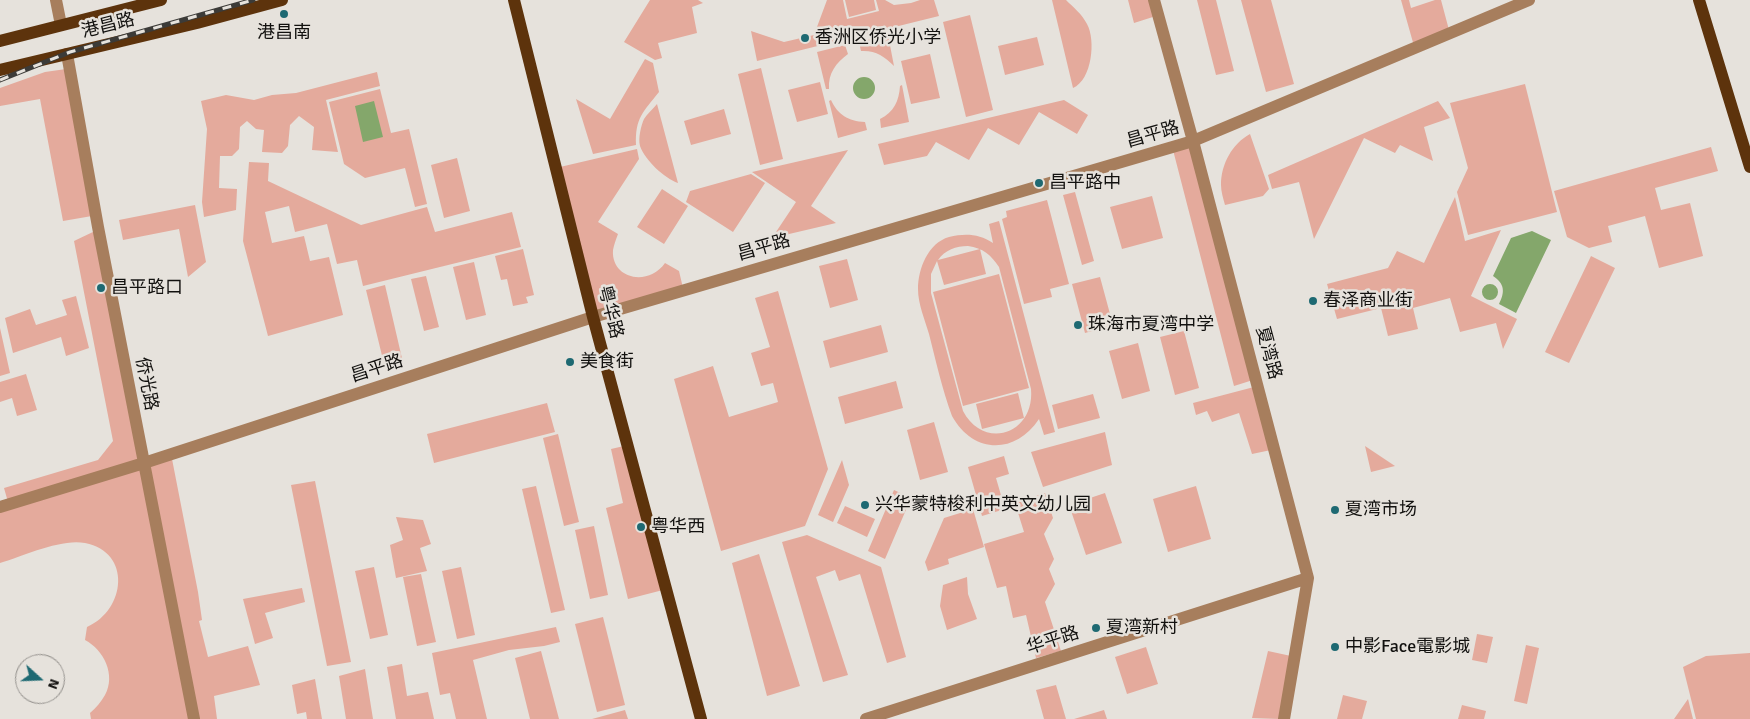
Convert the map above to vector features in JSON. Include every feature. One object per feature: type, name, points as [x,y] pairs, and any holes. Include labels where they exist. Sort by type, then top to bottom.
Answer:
[{"type":"main road","name":"港昌路","points":[[0,40],[161,0]]},
{"type":"main road","name":"港昌路","points":[[0,70],[197,23],[282,0]]},
{"type":"main road","name":"粤华路","points":[[516,0],[518,15],[593,317],[701,719]]},
{"type":"main road","points":[[1699,0],[1750,167]]},
{"type":"street","points":[[56,0],[61,25]]},
{"type":"street","name":"夏湾路","points":[[1154,0],[1194,141],[1308,578],[1284,719]]},
{"type":"street","name":"昌平路","points":[[0,507],[144,463],[593,317],[1194,141],[1530,0]]},
{"type":"street","name":"侨光路","points":[[67,54],[194,719]]},
{"type":"street","name":"华平路","points":[[866,719],[1308,578]]},
{"type":"shaded area","points":[[650,0],[698,0],[703,3],[692,7],[697,33],[658,43],[662,58],[655,60],[624,42]]},
{"type":"shaded area","points":[[827,0],[843,0],[847,19],[879,11],[876,0],[885,0],[894,5],[920,0],[934,0],[939,16],[757,61],[751,31],[784,42],[814,35]]},
{"type":"shaded area","points":[[845,0],[874,0],[876,10],[849,17]]},
{"type":"shaded area","points":[[1052,0],[1066,0],[1083,17],[1090,31],[1092,49],[1088,68],[1079,84],[1073,88]]},
{"type":"shaded area","points":[[1128,0],[1151,0],[1156,16],[1134,23]]},
{"type":"shaded area","points":[[1197,0],[1216,0],[1234,71],[1216,75]]},
{"type":"shaded area","points":[[1241,0],[1271,0],[1294,84],[1266,92]]},
{"type":"shaded area","points":[[1401,0],[1409,0],[1411,8],[1435,0],[1441,0],[1449,30],[1414,46]]},
{"type":"shaded area","points":[[970,15],[993,110],[966,117],[943,22]]},
{"type":"shaded area","points":[[888,35],[894,66],[879,54],[861,51],[859,42]]},
{"type":"shaded area","points":[[1037,37],[1044,65],[1005,75],[998,46]]},
{"type":"shaded area","points":[[845,45],[848,54],[831,73],[829,89],[826,89],[817,52]]},
{"type":"shaded area","points":[[930,54],[940,98],[911,104],[901,61]]},
{"type":"shaded area","points":[[645,59],[653,63],[659,92],[641,116],[637,128],[636,145],[593,154],[576,99],[610,119]]},
{"type":"shaded area","points":[[761,68],[783,159],[760,165],[738,74]]},
{"type":"shaded area","points":[[66,69],[92,216],[63,221],[40,99],[0,106],[0,88],[45,72]]},
{"type":"shaded area","points":[[377,72],[380,86],[326,100],[338,152],[312,150],[314,127],[299,116],[290,125],[288,146],[282,153],[262,152],[264,130],[256,129],[247,121],[240,127],[239,149],[232,156],[220,156],[219,188],[237,189],[236,210],[204,217],[202,202],[207,129],[201,101],[226,95],[254,100],[272,95],[296,93]]},
{"type":"shaded area","points":[[860,77],[868,77],[875,84],[875,92],[868,99],[860,99],[853,92],[853,84]]},
{"type":"shaded area","points":[[820,82],[828,114],[797,122],[788,90]]},
{"type":"shaded area","points":[[1525,84],[1557,212],[1468,235],[1457,192],[1468,168],[1450,103]]},
{"type":"shaded area","points":[[902,85],[909,122],[881,128],[880,119],[889,113],[895,105],[900,86]]},
{"type":"shaded area","points":[[380,89],[391,133],[409,129],[427,204],[415,207],[405,168],[365,178],[344,164],[329,102]]},
{"type":"shaded area","points":[[831,100],[837,110],[844,116],[849,119],[865,122],[867,130],[838,138],[829,101]]},
{"type":"shaded area","points":[[1064,100],[1088,115],[1077,134],[1039,112],[1019,145],[988,128],[969,160],[936,142],[927,156],[884,165],[878,144]]},
{"type":"shaded area","points":[[374,101],[383,137],[363,142],[355,106]]},
{"type":"shaded area","points":[[1438,101],[1450,118],[1424,127],[1433,161],[1400,145],[1395,153],[1364,138],[1314,239],[1299,182],[1272,189],[1268,175]]},
{"type":"shaded area","points":[[657,104],[678,183],[656,168],[646,157],[640,146],[640,132],[644,119]]},
{"type":"shaded area","points":[[724,109],[731,134],[691,145],[684,121]]},
{"type":"shaded area","points":[[1250,134],[1269,189],[1263,196],[1225,205],[1221,185],[1225,162],[1238,143]]},
{"type":"shaded area","points":[[1192,145],[1253,380],[1234,386],[1173,150]]},
{"type":"shaded area","points":[[1711,147],[1718,171],[1655,188],[1661,210],[1690,203],[1703,256],[1659,268],[1645,216],[1608,226],[1612,242],[1589,248],[1567,237],[1554,191]]},
{"type":"shaded area","points":[[637,149],[639,159],[598,222],[618,234],[613,250],[614,260],[618,268],[624,273],[641,277],[658,271],[665,263],[679,271],[683,288],[595,313],[560,167]]},
{"type":"shaded area","points":[[848,150],[811,206],[836,223],[772,238],[796,202],[752,172]]},
{"type":"shaded area","points":[[457,158],[470,211],[444,218],[431,165]]},
{"type":"shaded area","points":[[249,162],[269,163],[268,181],[361,225],[427,207],[435,232],[512,212],[521,247],[363,286],[357,260],[337,264],[327,224],[295,232],[289,206],[265,212],[272,243],[304,236],[310,261],[329,257],[343,315],[268,336],[243,241]]},
{"type":"shaded area","points":[[751,174],[765,183],[733,232],[686,202],[690,191]]},
{"type":"shaded area","points":[[662,189],[688,206],[664,244],[637,227]]},
{"type":"shaded area","points":[[1075,192],[1094,261],[1082,265],[1063,195]]},
{"type":"shaded area","points":[[1152,196],[1163,238],[1122,249],[1110,207]]},
{"type":"shaded area","points":[[1455,197],[1465,241],[1501,230],[1471,296],[1517,319],[1503,349],[1496,323],[1460,332],[1450,298],[1413,308],[1418,329],[1388,336],[1381,308],[1337,319],[1327,284],[1388,268],[1397,251],[1424,263]]},
{"type":"shaded area","points":[[1047,200],[1069,284],[1050,289],[1052,297],[1024,304],[1002,219],[1007,217],[1006,211]]},
{"type":"shaded area","points":[[195,205],[206,262],[188,277],[179,229],[123,240],[119,220]]},
{"type":"shaded area","points":[[999,221],[1055,432],[1044,435],[1039,419],[1029,431],[1018,439],[1006,444],[994,445],[982,443],[971,438],[961,429],[952,416],[918,295],[918,281],[922,265],[935,245],[949,237],[961,235],[977,236],[993,243],[989,224]],"holes":[[[968,246],[980,249],[938,260],[947,251],[955,248]],[[980,249],[990,256],[999,267],[1031,389],[1030,405],[1025,417],[1017,426],[1006,432],[983,431],[972,423],[963,411],[931,293],[931,274],[937,261],[944,285],[986,274]]]},
{"type":"shaded area","points":[[95,231],[141,462],[8,502],[4,488],[98,460],[113,441],[74,241]]},
{"type":"shaded area","points":[[1532,231],[1551,240],[1516,313],[1499,304],[1503,288],[1500,282],[1493,276],[1511,238]]},
{"type":"shaded area","points":[[523,249],[534,295],[526,297],[528,303],[513,306],[507,279],[501,280],[495,256]]},
{"type":"shaded area","points":[[1591,256],[1615,268],[1569,363],[1545,352]]},
{"type":"shaded area","points":[[847,259],[858,300],[830,308],[819,266]]},
{"type":"shaded area","points":[[474,262],[486,315],[466,320],[453,267]]},
{"type":"shaded area","points":[[999,274],[1029,388],[963,406],[933,292]]},
{"type":"shaded area","points":[[426,276],[439,327],[424,331],[411,279]]},
{"type":"shaded area","points":[[1100,277],[1113,325],[1085,333],[1072,284]]},
{"type":"shaded area","points":[[1490,284],[1496,286],[1498,292],[1496,298],[1490,300],[1484,298],[1482,292],[1484,286]]},
{"type":"shaded area","points":[[385,285],[404,367],[386,372],[366,290]]},
{"type":"shaded area","points":[[778,291],[828,469],[805,526],[721,551],[674,379],[713,366],[729,417],[778,402],[773,383],[761,386],[751,353],[770,347],[755,298]]},
{"type":"shaded area","points":[[76,296],[89,348],[66,356],[61,337],[13,353],[5,318],[30,309],[36,325],[67,315],[62,300]]},
{"type":"shaded area","points":[[881,325],[888,352],[830,368],[823,341]]},
{"type":"shaded area","points":[[0,328],[10,373],[0,376]]},
{"type":"shaded area","points":[[1184,331],[1199,388],[1175,395],[1160,337]]},
{"type":"shaded area","points":[[1138,343],[1150,391],[1122,399],[1109,351]]},
{"type":"shaded area","points":[[26,374],[37,410],[17,416],[12,398],[0,402],[0,382]]},
{"type":"shaded area","points":[[896,381],[903,408],[845,424],[838,397]]},
{"type":"shaded area","points":[[1254,387],[1271,450],[1252,454],[1239,413],[1212,422],[1207,411],[1196,415],[1193,403]]},
{"type":"shaded area","points":[[1018,393],[1024,418],[982,429],[976,404]]},
{"type":"shaded area","points":[[1093,394],[1100,418],[1058,429],[1052,405]]},
{"type":"shaded area","points":[[547,403],[555,432],[434,463],[427,434]]},
{"type":"shaded area","points":[[934,422],[948,472],[920,480],[907,430]]},
{"type":"shaded area","points":[[1105,432],[1112,465],[1043,487],[1031,452]]},
{"type":"shaded area","points":[[558,434],[579,522],[564,526],[543,438]]},
{"type":"shaded area","points":[[624,446],[663,590],[628,599],[606,508],[623,503],[611,449]]},
{"type":"shaded area","points":[[1365,446],[1395,466],[1371,472]]},
{"type":"shaded area","points":[[1004,456],[1009,474],[996,478],[1005,509],[982,516],[968,467]]},
{"type":"shaded area","points":[[172,459],[198,592],[202,620],[199,621],[208,657],[248,646],[260,685],[214,696],[217,719],[196,719],[148,467]]},
{"type":"shaded area","points":[[842,460],[849,485],[833,522],[818,515]]},
{"type":"shaded area","points":[[141,467],[193,719],[91,719],[90,713],[105,695],[108,687],[109,671],[98,650],[85,640],[87,627],[100,619],[110,608],[116,595],[118,582],[117,569],[111,558],[100,548],[85,543],[65,543],[42,548],[0,563],[0,510]]},
{"type":"shaded area","points":[[315,481],[351,662],[327,666],[291,485]]},
{"type":"shaded area","points":[[536,486],[565,610],[551,613],[522,489]]},
{"type":"shaded area","points":[[1196,486],[1211,539],[1168,552],[1153,499]]},
{"type":"shaded area","points":[[894,490],[911,498],[885,559],[868,551]]},
{"type":"shaded area","points":[[1045,493],[1053,518],[1044,534],[1054,559],[1049,569],[1055,584],[1045,602],[1061,651],[1036,658],[1026,615],[1013,618],[1006,586],[997,588],[984,544],[1024,532],[1015,503]]},
{"type":"shaded area","points":[[1105,493],[1122,543],[1086,555],[1069,505]]},
{"type":"shaded area","points":[[845,506],[875,519],[867,537],[837,523]]},
{"type":"shaded area","points":[[973,509],[984,547],[948,559],[949,564],[928,571],[925,562],[944,518]]},
{"type":"shaded area","points":[[396,517],[423,520],[431,544],[420,548],[427,571],[396,578],[390,545],[403,540]]},
{"type":"shaded area","points":[[594,526],[608,595],[590,599],[575,530]]},
{"type":"shaded area","points":[[807,535],[881,567],[906,657],[887,663],[860,574],[839,581],[835,570],[816,577],[848,675],[823,682],[782,542]]},
{"type":"shaded area","points":[[759,554],[800,686],[767,696],[732,563]]},
{"type":"shaded area","points":[[374,567],[388,635],[370,639],[355,571]]},
{"type":"shaded area","points":[[461,567],[475,635],[457,639],[442,571]]},
{"type":"shaded area","points":[[421,574],[436,642],[417,646],[403,577]]},
{"type":"shaded area","points":[[967,577],[968,594],[977,619],[947,630],[940,606],[943,585]]},
{"type":"shaded area","points":[[302,588],[305,602],[265,613],[273,638],[255,644],[243,599]]},
{"type":"shaded area","points":[[603,617],[625,705],[597,712],[575,624]]},
{"type":"shaded area","points":[[556,627],[560,642],[509,650],[473,660],[487,719],[456,719],[450,693],[440,695],[432,653]]},
{"type":"shaded area","points":[[1477,634],[1493,637],[1487,663],[1472,660]]},
{"type":"shaded area","points":[[1526,645],[1539,648],[1527,704],[1514,701]]},
{"type":"shaded area","points":[[1146,647],[1158,684],[1127,694],[1115,657]]},
{"type":"shaded area","points":[[541,651],[559,719],[530,719],[515,658]]},
{"type":"shaded area","points":[[1268,651],[1291,656],[1280,719],[1252,718]]},
{"type":"shaded area","points":[[1750,653],[1750,719],[1696,719],[1683,667],[1706,656]]},
{"type":"shaded area","points":[[402,664],[407,696],[428,692],[434,719],[396,719],[387,667]]},
{"type":"shaded area","points":[[365,669],[373,719],[346,719],[339,676]]},
{"type":"shaded area","points":[[315,679],[322,719],[307,719],[306,712],[297,714],[292,685]]},
{"type":"shaded area","points":[[1056,685],[1066,719],[1044,719],[1036,690]]},
{"type":"shaded area","points":[[1343,695],[1367,701],[1362,719],[1337,719]]},
{"type":"shaded area","points":[[1688,699],[1693,719],[1674,719]]},
{"type":"shaded area","points":[[1462,705],[1486,711],[1484,719],[1458,719]]},
{"type":"shaded area","points":[[625,710],[628,719],[592,719]]},
{"type":"shaded area","points":[[1104,710],[1107,719],[1074,719]]},
{"type":"railway","points":[[0,80],[70,52],[253,0]]},
{"type":"place","name":"港昌南","points":[[284,14]]},
{"type":"place","name":"香洲区侨光小学","points":[[805,38]]},
{"type":"place","name":"昌平路中","points":[[1039,183]]},
{"type":"place","name":"昌平路口","points":[[101,288]]},
{"type":"place","name":"春泽商业街","points":[[1313,301]]},
{"type":"place","name":"珠海市夏湾中学","points":[[1078,325]]},
{"type":"place","name":"美食街","points":[[570,362]]},
{"type":"place","name":"兴华蒙特梭利中英文幼儿园","points":[[865,505]]},
{"type":"place","name":"夏湾市场","points":[[1335,510]]},
{"type":"place","name":"粤华西","points":[[641,527]]},
{"type":"place","name":"夏湾新村","points":[[1096,628]]},
{"type":"place","name":"中影Face電影城","points":[[1335,647]]}]
